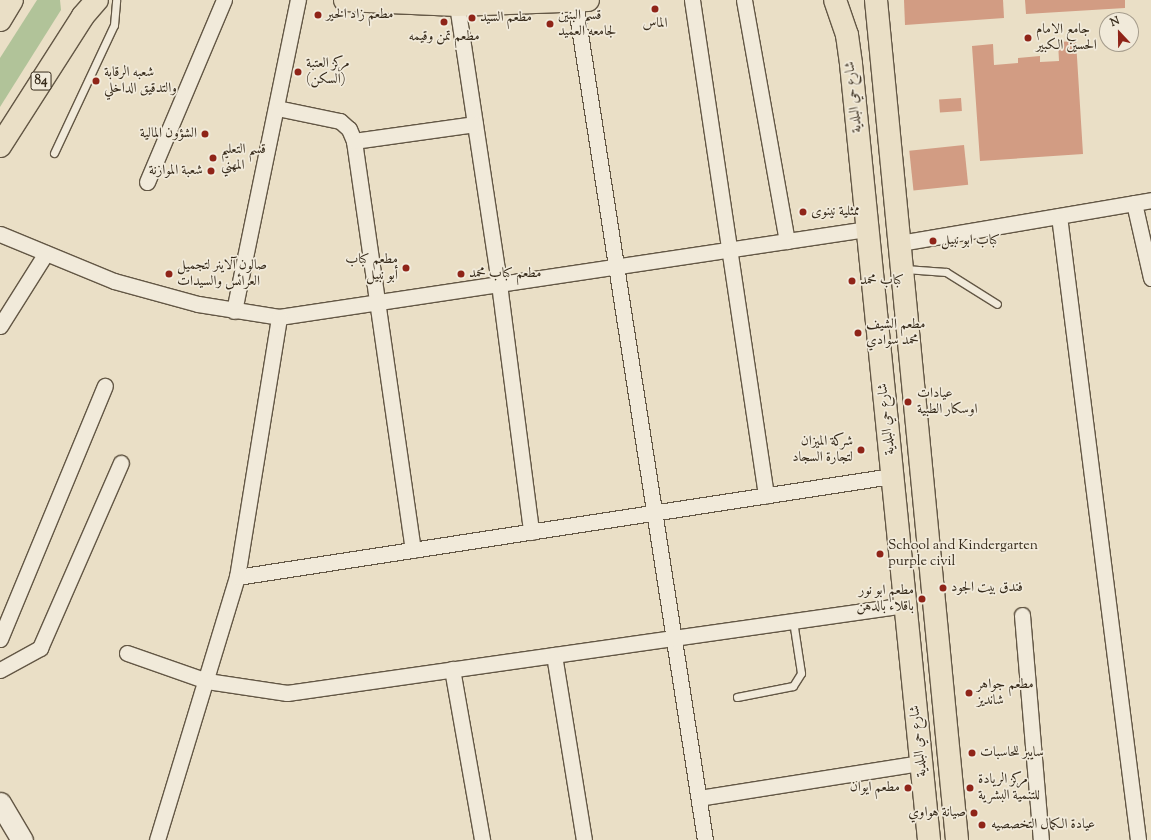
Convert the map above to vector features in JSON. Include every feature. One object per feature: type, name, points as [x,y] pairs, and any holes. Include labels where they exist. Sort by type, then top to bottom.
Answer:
[{"type":"main road","points":[[0,20],[12,0]]},
{"type":"main road","name":"84","points":[[0,146],[83,16],[97,0]]},
{"type":"main road","points":[[346,0],[457,5],[581,1]]},
{"type":"main road","name":"شارع حي البلدية","points":[[835,0],[847,36],[851,64],[929,840]]},
{"type":"main road","name":"شارع حي البلدية","points":[[876,0],[957,840]]},
{"type":"main road","points":[[851,64],[862,55],[883,61]]},
{"type":"main road","points":[[0,803],[22,840]]},
{"type":"street","points":[[147,182],[224,0]]},
{"type":"street","points":[[234,311],[298,0]]},
{"type":"street","points":[[692,0],[766,495]]},
{"type":"street","points":[[744,0],[787,241]]},
{"type":"street","points":[[581,1],[616,266],[656,512],[705,840]]},
{"type":"street","points":[[457,5],[499,284],[531,532]]},
{"type":"street","points":[[277,108],[340,122],[349,129],[354,141],[413,550]]},
{"type":"street","points":[[354,141],[475,124]]},
{"type":"street","points":[[900,243],[1151,200]]},
{"type":"street","points":[[1134,203],[1151,278]]},
{"type":"street","points":[[1060,216],[1138,840]]},
{"type":"street","points":[[0,234],[114,281],[234,311],[279,316],[867,229]]},
{"type":"street","points":[[0,326],[46,253]]},
{"type":"street","points":[[157,840],[207,681],[237,577],[279,316]]},
{"type":"street","points":[[0,639],[105,386]]},
{"type":"street","points":[[0,670],[40,648],[121,463]]},
{"type":"street","points":[[237,577],[892,476]]},
{"type":"street","points":[[127,653],[207,681],[287,693],[675,639],[905,605]]},
{"type":"street","points":[[1022,615],[1041,840]]},
{"type":"street","points":[[554,655],[584,840]]},
{"type":"street","points":[[452,669],[482,840]]},
{"type":"street","points":[[699,798],[921,763]]},
{"type":"lane","points":[[54,153],[114,25],[116,0]]},
{"type":"lane","points":[[903,269],[946,272],[997,304]]},
{"type":"lane","points":[[737,697],[794,686],[801,673],[793,621]]},
{"type":"green space","points":[[37,0],[60,0],[61,10],[0,107],[0,58]]},
{"type":"building","points":[[904,0],[1003,0],[1004,18],[905,25]]},
{"type":"building","points":[[1025,0],[1125,0],[1125,8],[1026,14]]},
{"type":"building","points":[[1076,41],[1083,154],[980,161],[972,46],[993,44],[994,65],[1018,63],[1018,58],[1040,56],[1040,62],[1059,61],[1058,42]]},
{"type":"building","points":[[961,98],[962,111],[940,113],[939,100]]},
{"type":"building","points":[[964,145],[968,185],[913,191],[909,151]]},
{"type":"place","name":"الماس","points":[[655,9]]},
{"type":"place","name":"مطعم زاد الخير","points":[[318,15]]},
{"type":"place","name":"مطعم السيد","points":[[472,18]]},
{"type":"place","name":"مطعم تمن وقيمه","points":[[444,22]]},
{"type":"place","name":"قسم البنين لجامعه العميد","points":[[550,24]]},
{"type":"place","name":"جامع الامام الحسين الكبير","points":[[1028,38]]},
{"type":"place","name":"مركز العتبة (السكن)","points":[[298,72]]},
{"type":"place","name":"شعبه الرقابة والتدقيق الداخلي","points":[[96,81]]},
{"type":"place","name":"الشؤون المالية","points":[[205,134]]},
{"type":"place","name":"قسم التعليم المهني","points":[[213,158]]},
{"type":"place","name":"شعبة الموازنة","points":[[211,171]]},
{"type":"place","name":"ممثلية نينوى","points":[[803,212]]},
{"type":"place","name":"كباب ابو نبيل","points":[[933,241]]},
{"type":"place","name":"مطعم كباب أبو نبيل","points":[[406,268]]},
{"type":"place","name":"صالون آلاينر لتجميل العرائس والسيدات","points":[[169,274]]},
{"type":"place","name":"مطعم كباب محمد","points":[[461,274]]},
{"type":"place","name":"كباب محمد","points":[[852,281]]},
{"type":"place","name":"مطعم الشيف محمد سوادي","points":[[858,333]]},
{"type":"place","name":"عيادات اوسكار الطبية","points":[[908,402]]},
{"type":"place","name":"شركة الميزان لتجارة السجاد","points":[[861,450]]},
{"type":"place","name":"School and Kindergarten purple civil","points":[[880,554]]},
{"type":"place","name":"فندق بيت الجود","points":[[943,588]]},
{"type":"place","name":"مطعم ابو نور باقلاء بالدهن","points":[[922,599]]},
{"type":"place","name":"مطعم جواهر شانديز","points":[[969,693]]},
{"type":"place","name":"سايبر للحاسبات","points":[[972,753]]},
{"type":"place","name":"مطعم ايوان","points":[[908,788]]},
{"type":"place","name":"مركز الريادة للتنمية البشرية","points":[[970,788]]},
{"type":"place","name":"صيانة هواوي","points":[[974,813]]},
{"type":"place","name":"عيادة الكمال التخصصيه","points":[[982,825]]}]
